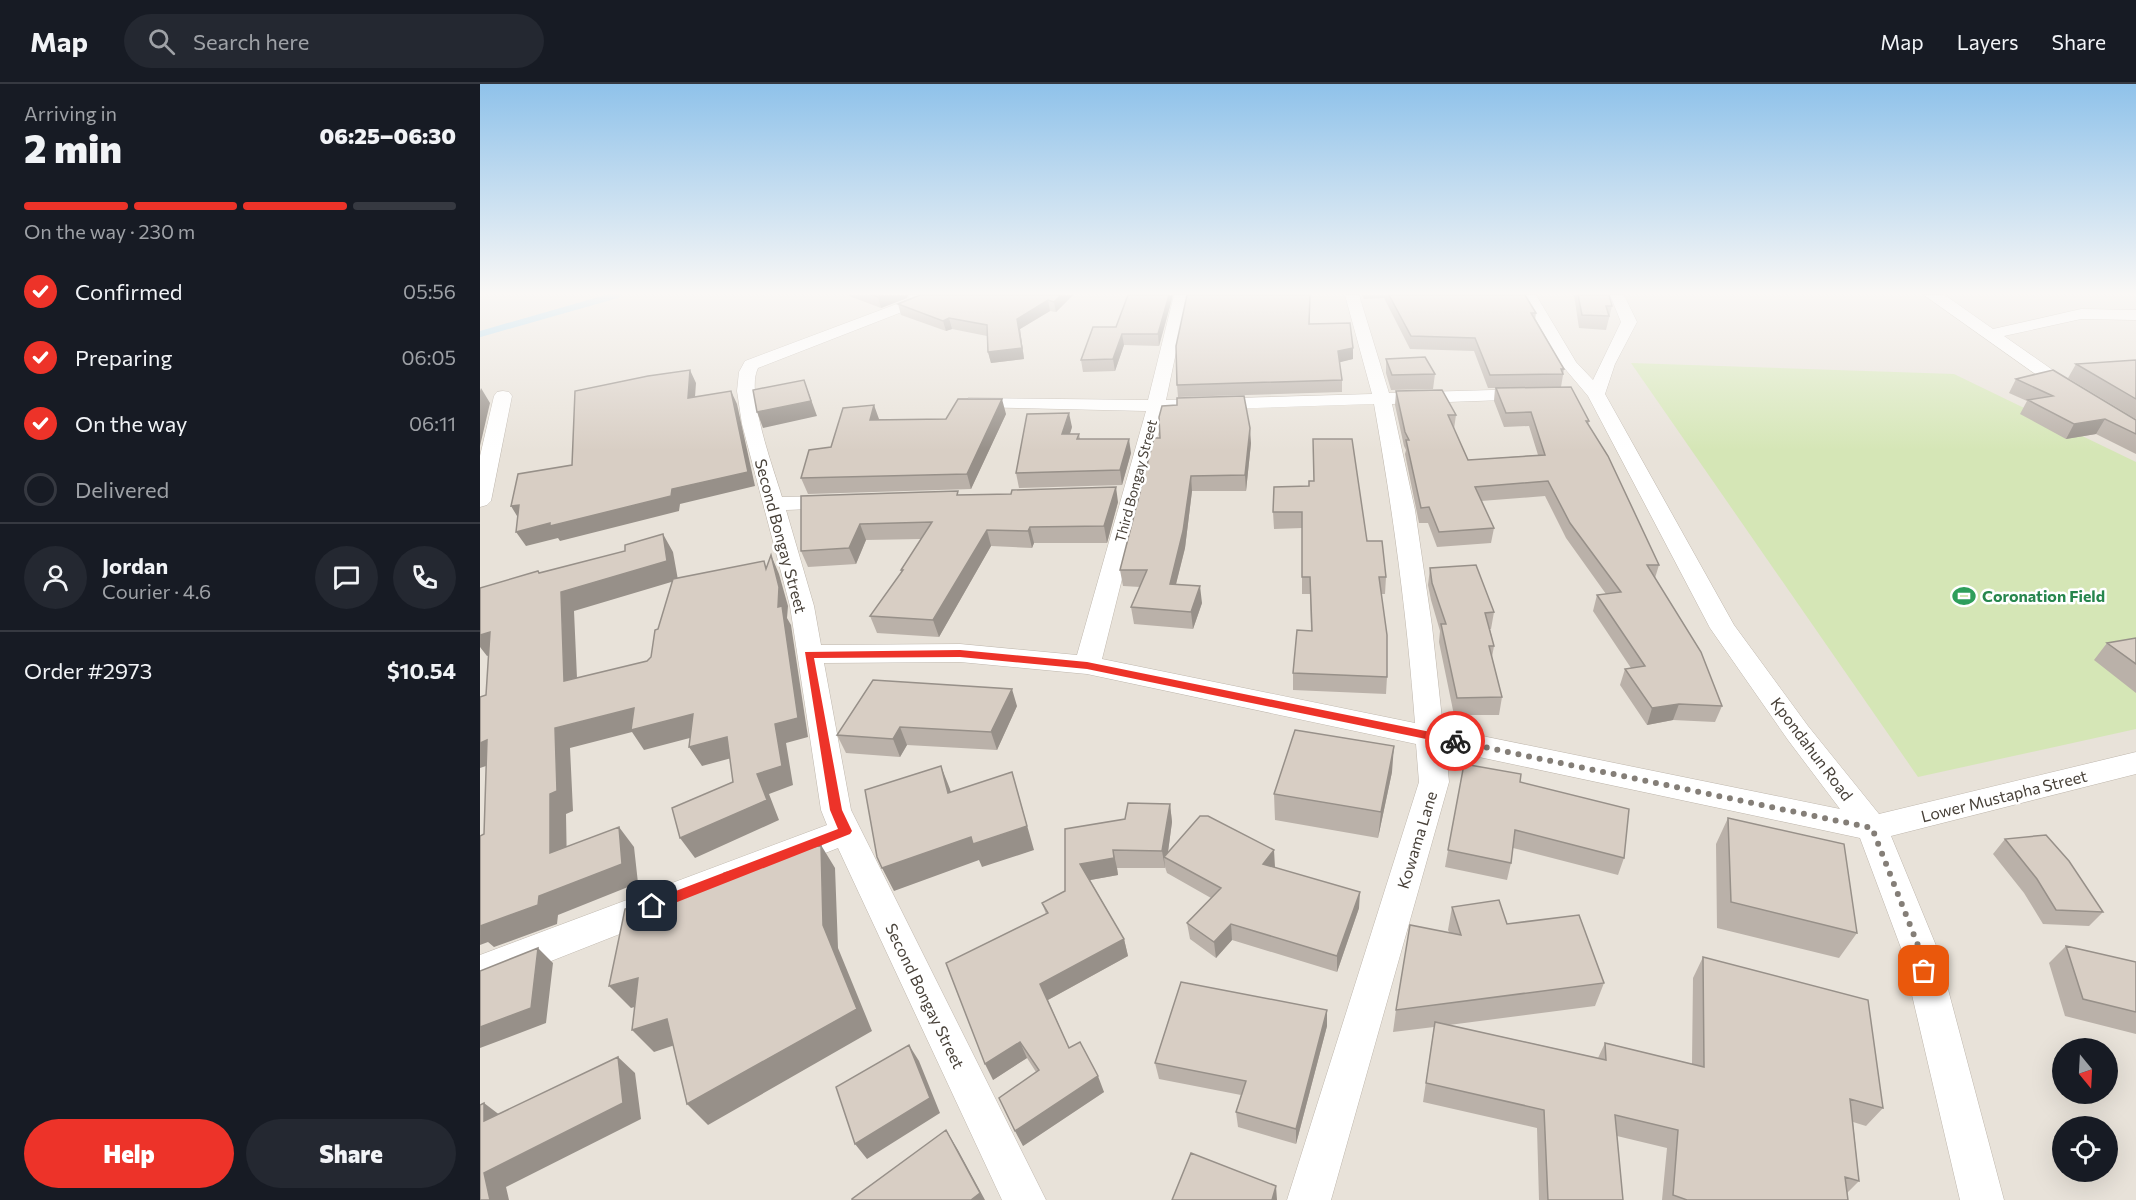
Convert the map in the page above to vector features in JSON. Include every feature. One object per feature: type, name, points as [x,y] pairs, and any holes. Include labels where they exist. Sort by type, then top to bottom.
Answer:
[{"type":"street","name":"Second Bongay Street","points":[[795,347],[751,365],[747,372],[746,391],[751,424],[802,606],[836,810],[1023,1200]]},
{"type":"street","name":"Third Bongay Street","points":[[1087,665],[1156,406],[1169,347]]},
{"type":"street","name":"Kowama Lane","points":[[1309,1200],[1434,782],[1420,626],[1404,510],[1382,398],[1367,347]]},
{"type":"street","name":"Kpondahun Road","points":[[1559,347],[1723,628],[1798,734],[1872,828],[1919,948],[1982,1200]]},
{"type":"street","points":[[1585,394],[1616,347]]},
{"type":"street","points":[[2009,347],[2082,398]]},
{"type":"street","points":[[974,402],[1156,406],[1551,394]]},
{"type":"street","points":[[480,501],[503,396]]},
{"type":"street","points":[[1109,494],[1133,493]]},
{"type":"street","points":[[773,504],[857,502]]},
{"type":"street","points":[[809,654],[960,653],[1087,665],[1872,828]]},
{"type":"street","name":"Lower Mustapha Street","points":[[1872,828],[2136,763]]},
{"type":"street","points":[[480,972],[846,831]]},
{"type":"shaded area","points":[[480,347],[2136,347],[2136,1200],[480,1200]]},
{"type":"green space","name":"Coronation Field","points":[[1631,363],[1954,374],[2136,462],[2136,729],[1918,777]]},
{"type":"building","points":[[988,347],[1022,348],[988,352]]},
{"type":"building","points":[[1086,347],[1117,347],[1113,359],[1081,360]]},
{"type":"building","points":[[1176,347],[1353,347],[1338,351],[1342,380],[1177,385]]},
{"type":"building","points":[[1479,347],[1551,347],[1564,369],[1561,369],[1563,374],[1490,375]]},
{"type":"building","points":[[1425,357],[1435,374],[1392,375],[1386,359]]},
{"type":"building","points":[[2136,360],[2136,399],[2076,364]]},
{"type":"building","points":[[690,370],[688,398],[731,391],[748,472],[672,489],[671,496],[550,526],[550,523],[516,532],[519,505],[511,506],[518,474],[572,465],[575,391]]},
{"type":"building","points":[[2053,370],[2136,420],[2136,434],[2105,419],[2074,424],[2028,400],[2053,396],[2016,379]]},
{"type":"building","points":[[804,380],[811,401],[757,412],[753,390]]},
{"type":"building","points":[[1571,387],[1589,421],[1586,421],[1608,456],[1659,565],[1647,565],[1701,652],[1722,706],[1679,704],[1652,708],[1625,669],[1645,666],[1597,595],[1621,592],[1570,523],[1548,481],[1475,487],[1494,528],[1439,532],[1429,507],[1421,508],[1406,440],[1409,440],[1405,432],[1396,391],[1442,390],[1456,415],[1448,415],[1468,460],[1545,455],[1531,412],[1506,413],[1496,388]]},
{"type":"building","points":[[1244,396],[1250,428],[1245,475],[1191,476],[1183,531],[1170,584],[1200,586],[1191,612],[1131,607],[1147,570],[1120,570],[1154,438],[1160,438],[1159,417],[1162,406],[1177,405],[1177,398]]},
{"type":"building","points":[[958,399],[1002,399],[967,474],[801,478],[809,450],[831,447],[843,408],[874,405],[870,420],[946,419]]},
{"type":"building","points":[[1069,413],[1062,434],[1079,434],[1077,439],[1129,439],[1120,470],[1016,473],[1027,414]]},
{"type":"building","points":[[1313,439],[1352,439],[1367,541],[1382,541],[1386,577],[1379,577],[1387,635],[1387,677],[1293,673],[1297,630],[1312,631],[1310,577],[1302,577],[1302,512],[1273,512],[1274,487],[1309,486],[1309,481],[1314,481]]},
{"type":"building","points":[[1116,487],[1104,526],[1030,527],[1028,531],[987,530],[933,620],[870,616],[903,570],[901,570],[932,522],[860,524],[849,548],[801,551],[801,496],[958,491],[957,495],[1011,494],[1012,490]]},
{"type":"building","points":[[663,534],[667,561],[561,592],[564,681],[647,661],[651,657],[655,630],[658,629],[673,579],[764,561],[766,569],[771,555],[779,587],[778,607],[782,606],[798,718],[775,724],[782,766],[757,774],[767,800],[680,838],[672,808],[733,782],[727,737],[689,747],[693,714],[631,730],[634,708],[555,728],[557,791],[550,794],[550,853],[619,827],[622,864],[539,896],[538,905],[480,926],[480,836],[484,834],[487,740],[480,743],[480,697],[486,695],[490,632],[480,635],[480,588],[538,571],[539,573],[625,551],[625,545]]},
{"type":"building","points":[[1476,565],[1494,612],[1485,613],[1494,646],[1489,646],[1502,697],[1457,698],[1441,624],[1446,624],[1432,583],[1430,568]]},
{"type":"building","points":[[2136,638],[2136,664],[2107,643]]},
{"type":"building","points":[[873,680],[1012,689],[991,732],[900,727],[893,739],[837,735]]},
{"type":"building","points":[[1295,730],[1394,746],[1381,812],[1274,794]]},
{"type":"building","points":[[1464,764],[1521,774],[1520,782],[1629,809],[1624,858],[1515,830],[1511,863],[1448,850]]},
{"type":"building","points":[[941,766],[948,793],[1012,772],[1027,826],[973,844],[971,837],[882,868],[877,857],[865,790]]},
{"type":"building","points":[[1128,803],[1170,804],[1162,851],[1113,850],[1114,858],[1080,864],[1124,939],[1040,984],[1069,1048],[1080,1042],[1098,1076],[1015,1131],[999,1098],[1039,1070],[1020,1042],[985,1064],[946,963],[1048,913],[1042,903],[1065,891],[1065,829],[1125,819]]},
{"type":"building","points":[[1200,816],[1208,816],[1274,850],[1263,864],[1360,892],[1337,956],[1231,924],[1214,942],[1187,923],[1221,888],[1164,857]]},
{"type":"building","points":[[1728,818],[1844,844],[1857,933],[1731,902]]},
{"type":"building","points":[[2046,835],[2069,861],[2103,912],[2056,910],[2037,879],[2005,839]]},
{"type":"building","points":[[821,845],[823,925],[857,1009],[687,1104],[667,1019],[632,1030],[638,978],[609,986],[625,909],[723,881],[724,873]]},
{"type":"building","points":[[1499,900],[1507,924],[1579,915],[1604,983],[1396,1010],[1410,925],[1461,935],[1452,907]]},
{"type":"building","points":[[2066,946],[2136,962],[2136,1012],[2083,999]]},
{"type":"building","points":[[538,948],[531,1008],[480,1027],[480,971]]},
{"type":"building","points":[[1703,957],[1868,1000],[1883,1108],[1850,1099],[1859,1181],[1845,1177],[1848,1200],[1687,1200],[1673,1195],[1678,1130],[1615,1115],[1623,1200],[1548,1200],[1544,1110],[1426,1083],[1435,1022],[1606,1060],[1605,1043],[1704,1067]]},
{"type":"building","points":[[1181,982],[1327,1010],[1296,1129],[1236,1112],[1246,1081],[1155,1063]]},
{"type":"building","points":[[909,1045],[930,1098],[855,1144],[836,1087]]},
{"type":"building","points":[[618,1057],[623,1103],[484,1173],[490,1200],[480,1200],[480,1105],[484,1103],[484,1121]]},
{"type":"building","points":[[946,1130],[980,1193],[971,1200],[852,1200],[852,1199]]},
{"type":"building","points":[[1191,1153],[1276,1186],[1272,1200],[1172,1200]]},
{"type":"way so far","points":[[1455,741],[1872,828],[1919,948],[1924,971]]},
{"type":"place","name":"Coronation Field","points":[[1964,596]]},
{"type":"route","points":[[652,906],[846,831],[836,810],[809,654],[960,653],[1087,665],[1455,741]]}]
